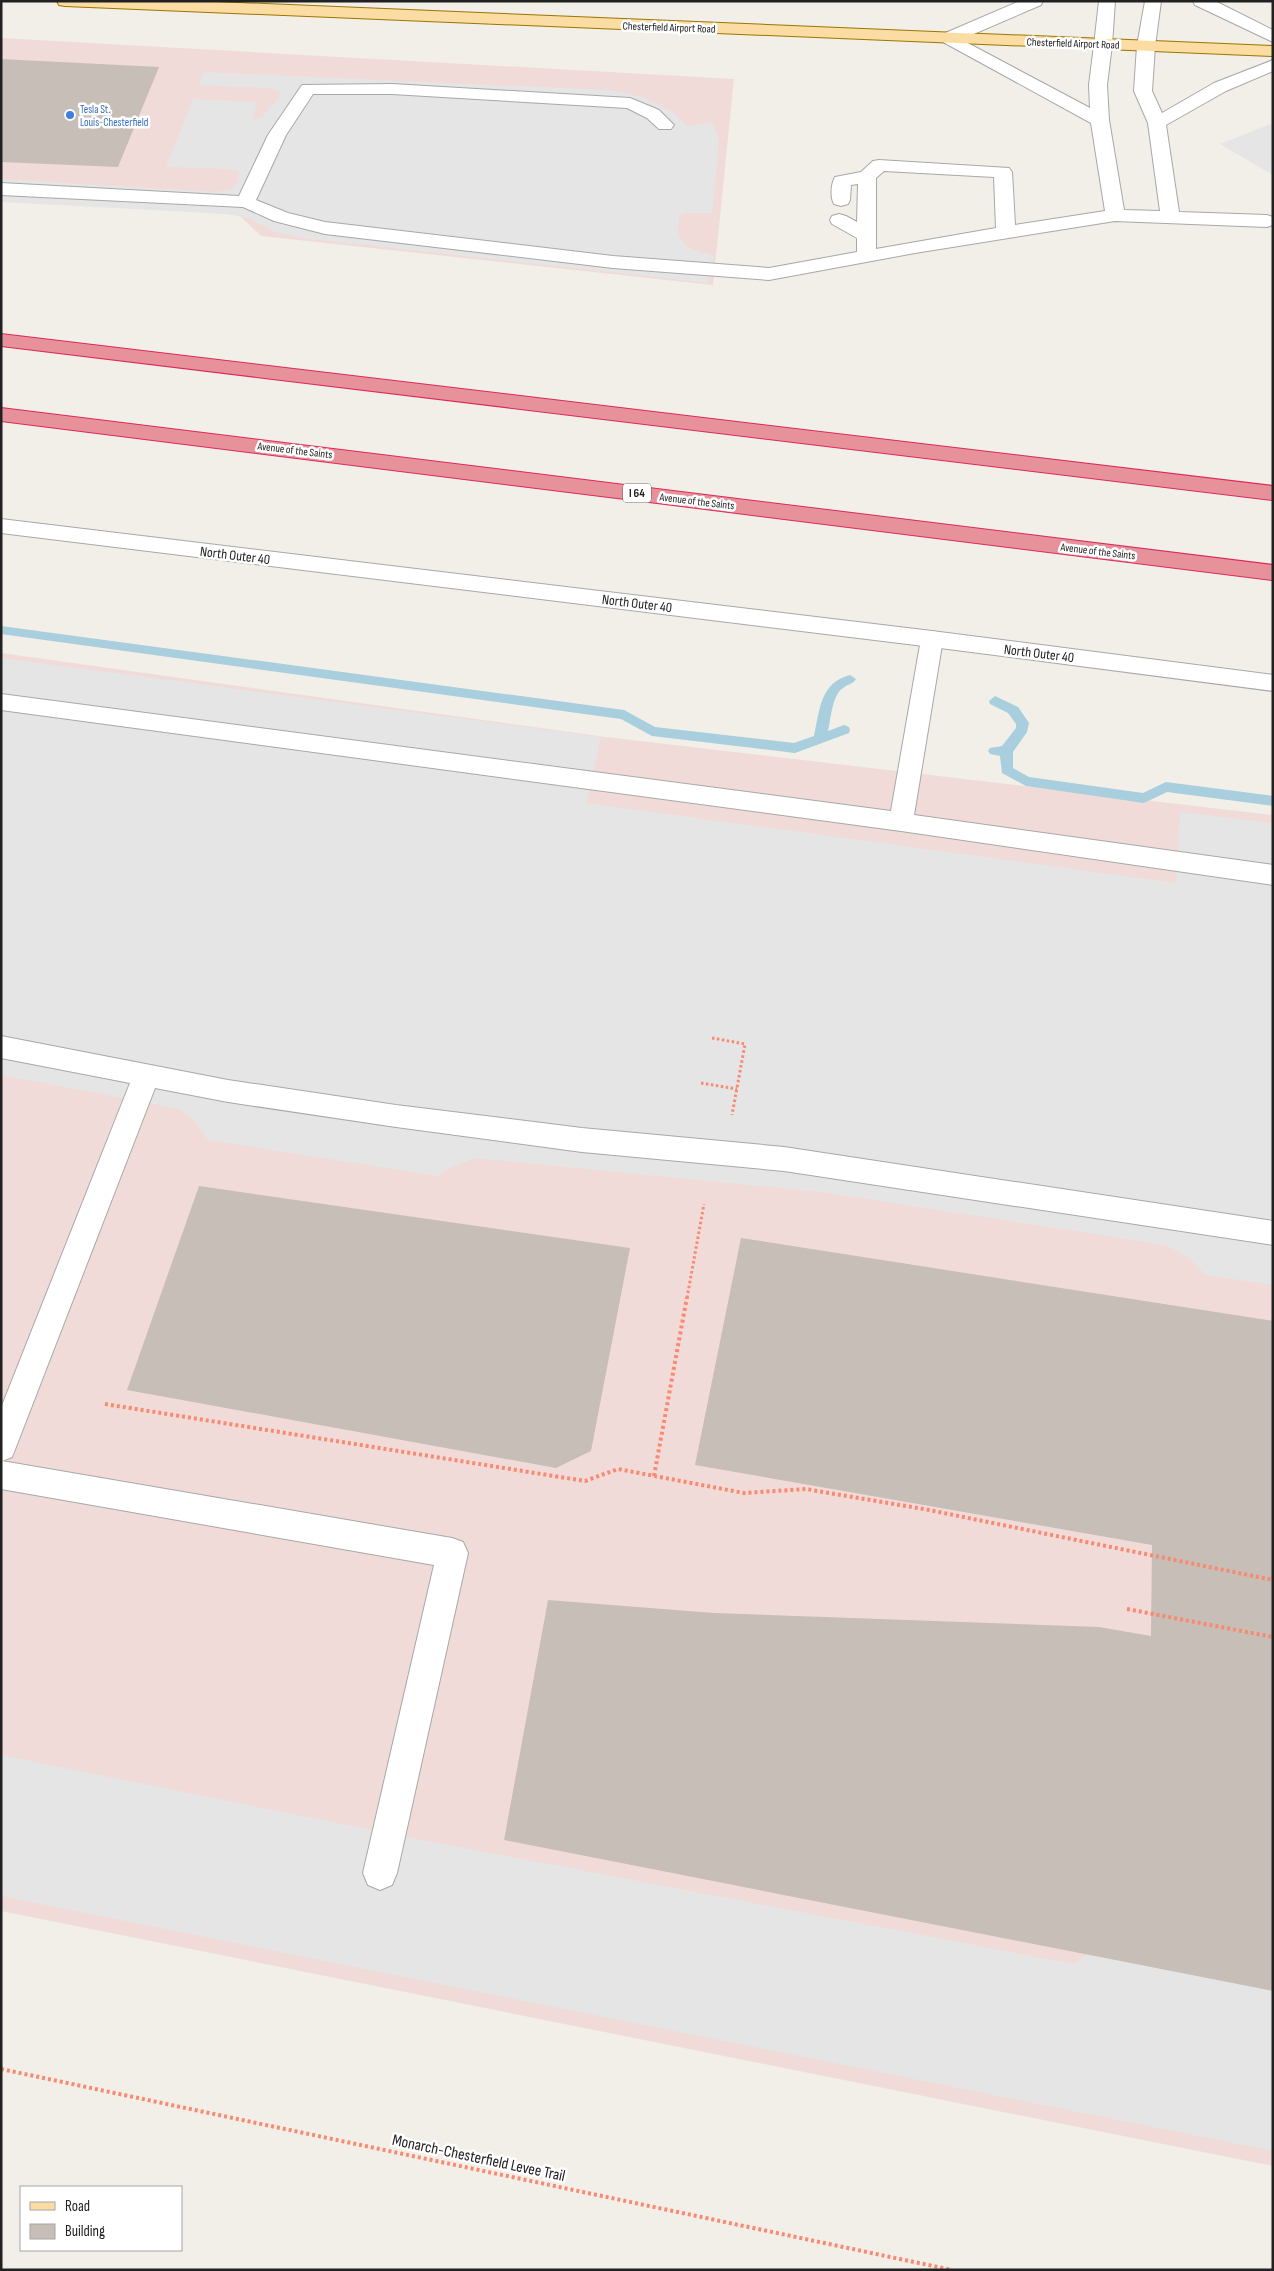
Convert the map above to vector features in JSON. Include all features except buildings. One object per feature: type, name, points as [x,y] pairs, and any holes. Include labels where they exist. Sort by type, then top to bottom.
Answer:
[{"type":"highway","points":[[1,340],[1273,493]]},
{"type":"highway","name":"Avenue of the Saints","points":[[1,414],[1273,572]]},
{"type":"main road","name":"Chesterfield Airport Road","points":[[65,1],[1273,51]]},
{"type":"street","points":[[949,38],[1035,1]]},
{"type":"street","points":[[1107,1],[1098,85],[1100,120],[1115,215]]},
{"type":"street","points":[[1153,1],[1146,46],[1143,91],[1158,122],[1170,217]]},
{"type":"street","points":[[1201,1],[1273,37]]},
{"type":"street","points":[[949,38],[1100,120]]},
{"type":"street","points":[[1158,122],[1220,87],[1273,65]]},
{"type":"street","points":[[246,202],[277,135],[308,89],[392,90],[630,103],[653,114],[665,125]]},
{"type":"street","points":[[841,200],[842,181],[866,177],[879,165],[1003,172],[1006,232]]},
{"type":"street","points":[[866,177],[866,256]]},
{"type":"street","points":[[1,189],[246,202],[281,217],[325,228],[614,262],[769,274],[1006,232],[1115,215],[1267,221]]},
{"type":"street","points":[[839,220],[866,235]]},
{"type":"street","name":"North Outer 40","points":[[1,526],[932,639],[1273,683]]},
{"type":"street","points":[[901,822],[932,639]]},
{"type":"street","points":[[1,702],[901,822],[1273,875]]},
{"type":"street","points":[[1,1047],[228,1091],[396,1116],[582,1140],[784,1159],[1273,1233]]},
{"type":"street","points":[[1,1447],[147,1075]]},
{"type":"street","points":[[1,1475],[452,1553],[380,1874]]},
{"type":"path","points":[[712,1038],[745,1044],[731,1120]]},
{"type":"path","points":[[702,1083],[737,1089]]},
{"type":"path","points":[[654,1476],[704,1204]]},
{"type":"path","points":[[105,1404],[585,1482],[618,1469],[744,1493],[806,1489],[929,1510],[1273,1580]]},
{"type":"path","points":[[1127,1609],[1273,1637]]},
{"type":"path","name":"Monarch-Chesterfield Levee Trail","points":[[1,2069],[952,2270]]},
{"type":"shaded area","points":[[1,38],[734,79],[713,285],[261,236],[239,215],[1,198]]},
{"type":"shaded area","points":[[204,72],[607,90],[644,97],[674,113],[687,126],[712,122],[719,140],[712,213],[682,213],[679,219],[678,231],[679,237],[685,245],[714,256],[708,283],[303,238],[276,232],[250,219],[228,214],[1,202],[1,179],[217,192],[231,189],[239,181],[239,172],[227,169],[166,167],[193,99],[257,102],[253,118],[256,119],[261,118],[279,99],[280,92],[270,88],[199,85]]},
{"type":"shaded area","points":[[1273,123],[1273,175],[1220,144]]},
{"type":"shaded area","points":[[1,653],[606,737],[1273,815],[1273,2166],[1,1911]]},
{"type":"shaded area","points":[[1,658],[601,737],[586,803],[1176,883],[1180,812],[1273,823],[1273,1285],[1206,1275],[1189,1258],[1166,1245],[821,1192],[475,1158],[447,1169],[438,1176],[208,1140],[195,1121],[180,1109],[1,1075]]},
{"type":"shaded area","points":[[1,1755],[391,1834],[1074,1964],[1110,1939],[1273,1970],[1273,2151],[1,1896]]},
{"type":"waterway","points":[[1,630],[624,715],[652,731],[795,748],[820,739]]},
{"type":"waterway","points":[[820,739],[830,695],[837,685],[850,679]]},
{"type":"waterway","points":[[995,701],[1013,710],[1023,723],[1022,729],[1006,751]]},
{"type":"waterway","points":[[820,739],[844,730]]},
{"type":"waterway","points":[[995,751],[1006,751]]},
{"type":"waterway","points":[[1006,751],[1007,770],[1026,781],[1144,798],[1166,787],[1273,801]]},
{"type":"place","name":"Tesla St. Louis-Chesterfield","points":[[70,115]]}]
